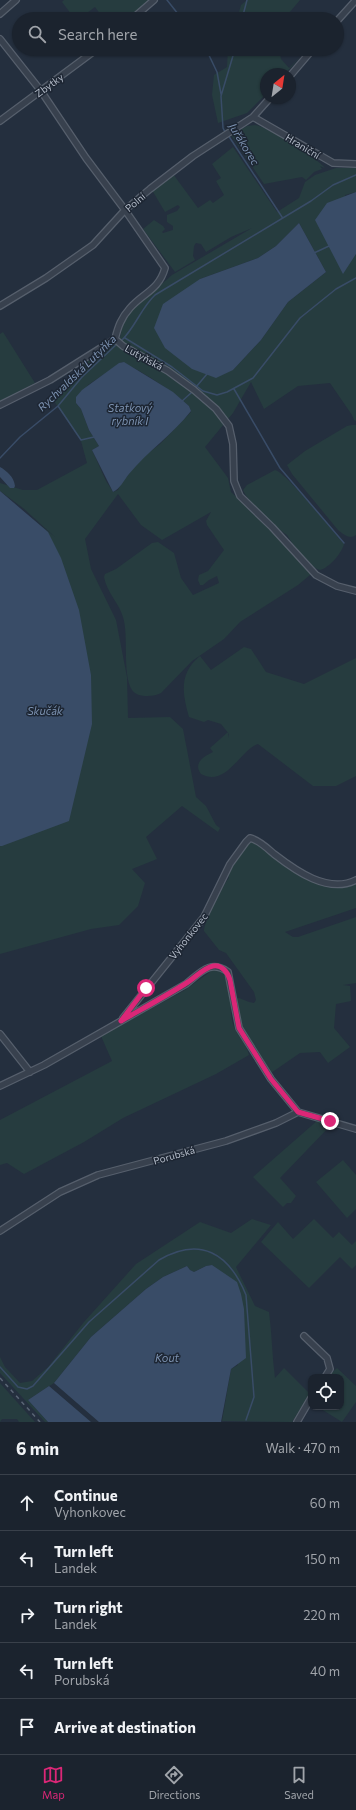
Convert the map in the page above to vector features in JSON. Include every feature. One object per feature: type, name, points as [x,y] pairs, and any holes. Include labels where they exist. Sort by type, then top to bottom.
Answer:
[{"type":"street","points":[[0,14],[16,0]]},
{"type":"street","points":[[140,12],[154,0]]},
{"type":"street","points":[[344,13],[356,0]]},
{"type":"street","name":"Lutyňská","points":[[0,39],[12,54]]},
{"type":"street","name":"Lutyňská","points":[[13,56],[41,91],[86,158],[125,210],[165,268],[162,280],[130,307],[120,321],[115,339],[123,346],[168,371],[194,390],[216,409],[229,426],[233,444],[234,482],[240,496],[272,527],[316,575],[337,586],[356,591]]},
{"type":"street","name":"Zbytky","points":[[0,121],[88,56]]},
{"type":"street","points":[[296,69],[307,56]]},
{"type":"street","name":"Polní","points":[[0,306],[46,278],[93,244],[125,210],[193,156],[253,117],[265,104]]},
{"type":"street","name":"Hraniční","points":[[253,117],[333,163],[356,164]]},
{"type":"street","points":[[0,405],[50,380],[115,339]]},
{"type":"street","name":"Vyhonkovec","points":[[0,1086],[30,1072],[121,1021],[204,917],[230,864],[250,838],[257,841],[289,866],[320,881],[337,885],[348,884],[356,880]]},
{"type":"street","points":[[121,1021],[186,984],[207,968],[214,965],[221,967],[228,972],[239,1028],[271,1079],[298,1112],[356,1129]]},
{"type":"street","points":[[0,1034],[30,1072]]},
{"type":"street","name":"Porubská","points":[[0,1232],[60,1192],[98,1175],[226,1141],[276,1123],[298,1112]]},
{"type":"street","points":[[304,1336],[327,1358],[330,1369],[326,1374]]},
{"type":"street","points":[[296,1422],[308,1403]]},
{"type":"green space","points":[[64,0],[150,0],[136,12],[99,12],[95,7],[88,12],[70,12],[62,2]]},
{"type":"green space","points":[[247,0],[300,0],[290,12],[239,12],[241,5]]},
{"type":"green space","points":[[228,56],[280,56],[281,59],[289,68],[260,68],[260,100],[247,113],[218,123],[212,95],[214,75],[227,67]]},
{"type":"green space","points":[[255,125],[270,131],[292,144],[325,168],[320,166],[322,169],[314,172],[306,180],[302,177],[264,184],[231,135],[247,126]]},
{"type":"green space","points":[[233,147],[277,212],[299,198],[305,182],[315,175],[336,168],[356,168],[356,192],[345,195],[343,273],[356,254],[356,421],[330,383],[298,386],[264,409],[251,382],[233,413],[205,447],[228,478],[231,492],[267,525],[310,571],[310,575],[298,585],[240,622],[224,639],[192,661],[161,693],[150,696],[142,696],[134,693],[132,690],[127,675],[125,625],[119,607],[108,588],[104,577],[105,574],[116,569],[152,543],[158,542],[174,553],[181,578],[193,595],[219,583],[217,576],[203,585],[200,585],[198,580],[199,575],[208,571],[224,550],[207,525],[206,521],[211,512],[162,540],[141,525],[118,494],[85,539],[91,569],[116,620],[127,677],[128,718],[170,717],[183,729],[196,797],[206,806],[216,825],[220,828],[218,832],[182,806],[146,837],[157,859],[132,869],[145,883],[138,906],[119,925],[91,929],[0,954],[0,493],[55,537],[23,508],[0,491],[0,483],[23,490],[37,490],[87,463],[81,441],[54,401],[76,370],[120,337],[124,321],[134,308],[172,275],[252,228],[231,237],[206,252],[201,244],[196,243],[194,246],[193,256],[195,260],[175,272],[143,229],[154,220],[163,226],[165,229],[162,232],[163,233],[173,230],[173,226],[167,222],[167,215],[177,211],[180,207],[178,205],[165,212],[152,190],[173,174],[198,208],[210,200],[213,203],[224,195],[216,181],[221,178],[212,164]],"holes":[[[299,223],[326,272],[288,302],[261,340],[233,370],[200,279],[258,258],[276,246]],[[122,362],[166,388],[189,406],[191,412],[160,444],[143,457],[122,482],[118,490],[113,492],[106,481],[92,450],[99,446],[89,430],[81,409],[76,403],[88,385]]]},
{"type":"green space","points":[[3,332],[35,383],[0,401],[0,334]]},
{"type":"green space","points":[[356,425],[356,535],[351,537],[338,530],[292,474],[287,465],[305,451],[347,426]]},
{"type":"green space","points":[[275,470],[281,473],[299,491],[344,544],[341,552],[335,560],[324,569],[320,570],[311,565],[297,550],[287,535],[276,527],[250,501],[243,490],[247,485]]},
{"type":"green space","points":[[244,647],[251,649],[266,672],[304,684],[356,658],[356,776],[336,786],[313,786],[258,744],[245,753],[226,772],[218,776],[210,777],[201,774],[198,767],[200,761],[213,752],[210,748],[228,732],[221,724],[208,720],[204,722],[189,717],[184,692],[185,676],[188,669],[200,656],[211,670]]},
{"type":"green space","points":[[253,840],[320,883],[340,888],[356,880],[356,908],[285,932],[293,937],[298,937],[356,917],[356,983],[343,985],[350,986],[351,1001],[336,1004],[334,1028],[350,1047],[328,1063],[320,1052],[300,1053],[271,1073],[239,1023],[236,999],[239,998],[254,1003],[256,1000],[254,992],[226,953],[219,950],[204,931],[215,903],[229,878],[227,875],[236,859]]},
{"type":"green space","points":[[214,969],[222,972],[227,978],[234,1027],[249,1055],[216,1074],[123,1118],[84,1142],[24,1174],[7,1163],[0,1165],[0,1120],[112,1061],[101,1036],[185,990]]},
{"type":"green space","points":[[318,1120],[331,1125],[280,1178],[296,1196],[291,1203],[287,1203],[283,1207],[253,1177]]},
{"type":"green space","points":[[343,1160],[356,1175],[356,1209],[347,1218],[316,1182]]},
{"type":"green space","points":[[252,1219],[271,1225],[236,1267],[255,1306],[269,1312],[275,1378],[284,1368],[308,1392],[308,1397],[292,1422],[222,1421],[231,1369],[238,1365],[219,1271],[212,1265],[206,1266],[194,1272],[187,1266],[163,1277],[146,1289],[91,1337],[54,1383],[28,1400],[48,1422],[45,1422],[0,1373],[0,1357],[5,1367],[20,1383],[32,1381],[48,1367],[84,1322],[136,1264],[200,1222],[231,1233]]},
{"type":"green space","points":[[314,1219],[333,1238],[339,1232],[352,1245],[356,1241],[356,1265],[352,1269],[340,1257],[309,1288],[261,1242],[278,1222],[293,1239]]},
{"type":"green space","points":[[337,1368],[343,1374],[330,1374]]},
{"type":"green space","points":[[344,1375],[356,1386],[356,1402],[342,1422],[323,1410],[344,1410]]},
{"type":"green space","points":[[0,1383],[35,1422],[19,1422],[17,1419],[2,1419],[0,1422]]},
{"type":"water","points":[[356,192],[356,254],[343,274],[315,220],[327,203]]},
{"type":"water","points":[[299,223],[326,272],[288,302],[261,340],[233,370],[216,378],[192,369],[165,348],[154,328],[163,304],[200,279],[258,258],[276,246]]},
{"type":"water","name":"Statkový rybník I","points":[[124,362],[173,392],[189,406],[191,411],[176,428],[136,466],[120,487],[113,492],[92,450],[99,446],[89,430],[81,409],[76,403],[76,397],[82,390],[119,363]]},
{"type":"water","points":[[0,467],[8,472],[12,477],[15,486],[14,488],[10,488],[0,477]]},
{"type":"water","name":"Skučák","points":[[0,491],[48,532],[61,558],[79,610],[91,675],[92,724],[69,821],[2,846],[0,846]]},
{"type":"water","name":"Kout","points":[[212,1265],[237,1282],[244,1309],[246,1358],[231,1369],[221,1422],[99,1422],[54,1383],[91,1337],[146,1289],[163,1277],[187,1266],[194,1272],[206,1266]]},
{"type":"water","points":[[49,1386],[91,1422],[48,1422],[28,1400]]},
{"type":"waterway","points":[[167,0],[176,12]]},
{"type":"waterway","name":"Juřákorec","points":[[244,12],[247,0]]},
{"type":"waterway","points":[[209,56],[217,72],[221,94]]},
{"type":"waterway","name":"Juřákorec","points":[[225,132],[223,128],[221,96],[233,56]]},
{"type":"waterway","name":"Juřákorec","points":[[228,135],[282,217]]},
{"type":"waterway","points":[[121,341],[155,295],[311,201],[333,185],[356,175]]},
{"type":"waterway","points":[[314,253],[329,246]]},
{"type":"waterway","name":"Rychvaldská Lutyňka","points":[[125,338],[172,367],[203,391],[217,395],[227,392],[253,378],[300,318],[336,289],[356,278]]},
{"type":"waterway","name":"Rychvaldská Lutyňka","points":[[0,458],[20,437],[58,406],[82,377],[118,343]]},
{"type":"waterway","name":"Rychvaldská Lutyňka","points":[[181,402],[191,393],[207,374]]},
{"type":"waterway","points":[[234,389],[280,468],[344,543]]},
{"type":"waterway","points":[[58,406],[81,440],[94,437]]},
{"type":"waterway","points":[[0,1367],[18,1387],[27,1389],[33,1386],[89,1322],[159,1260],[174,1253],[188,1249],[200,1249],[212,1253],[222,1259],[231,1268],[246,1295],[254,1397],[246,1420]]},
{"type":"railway","points":[[0,1378],[40,1422]]},
{"type":"route","points":[[146,988],[121,1021],[186,984],[207,968],[214,965],[221,967],[228,972],[239,1028],[271,1079],[298,1112],[330,1121]]}]
